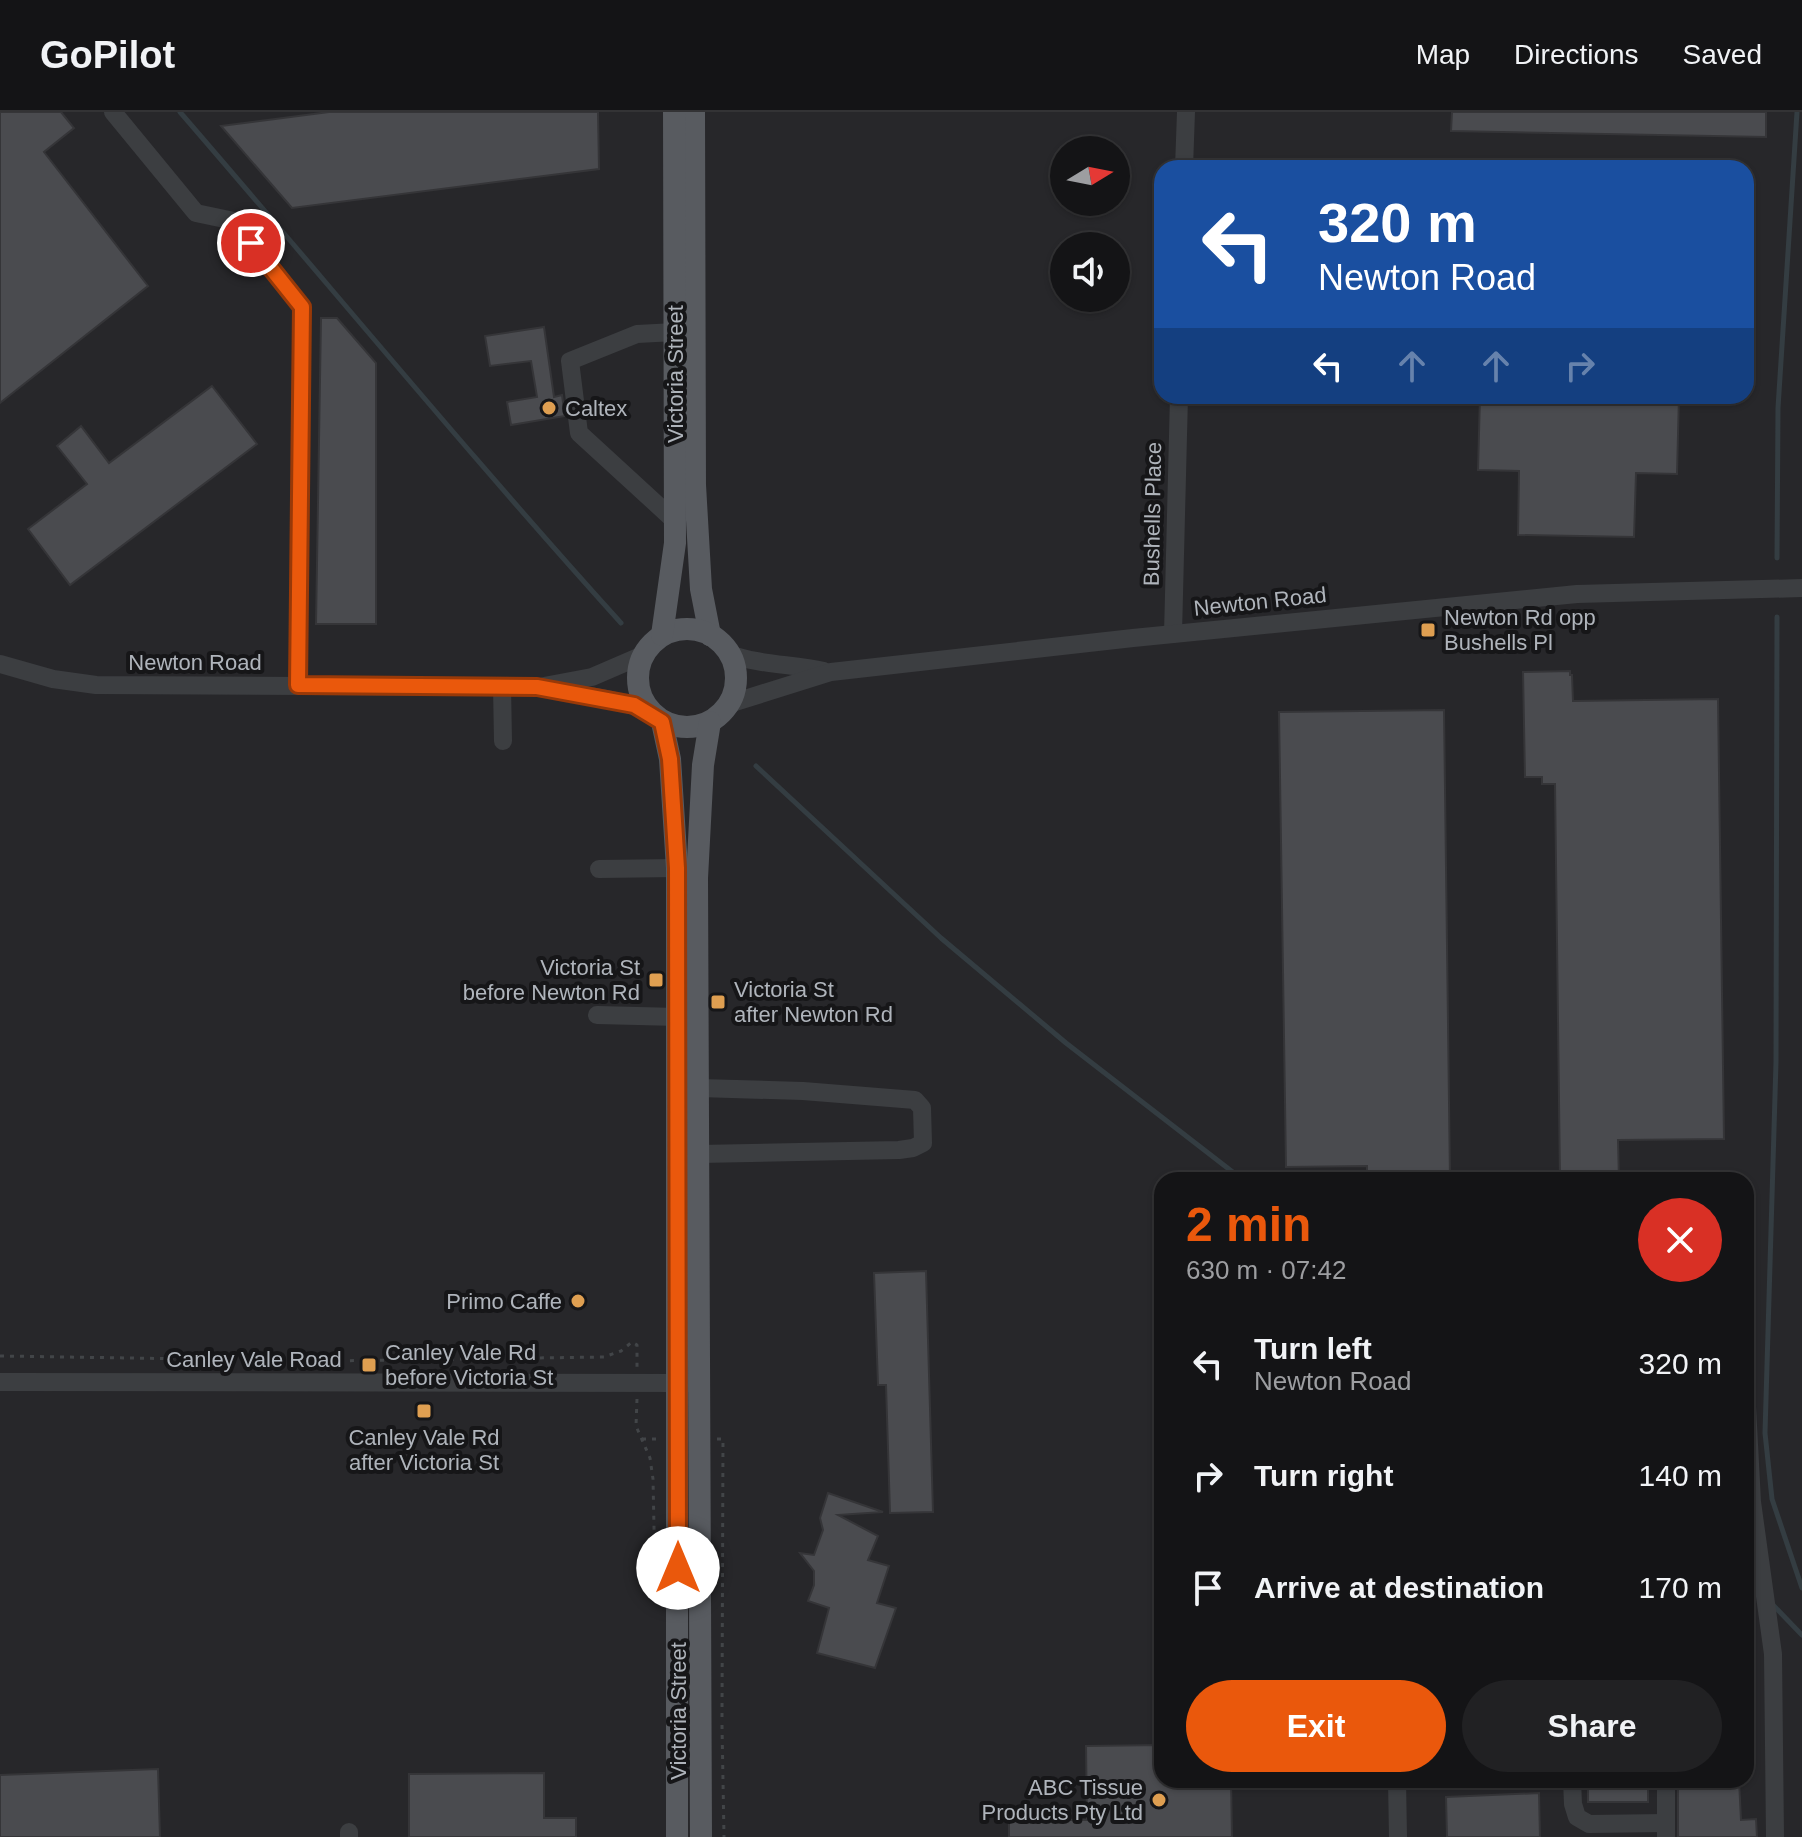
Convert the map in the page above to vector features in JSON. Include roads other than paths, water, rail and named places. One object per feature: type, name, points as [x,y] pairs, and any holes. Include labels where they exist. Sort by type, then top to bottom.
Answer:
[{"type":"main road","name":"Victoria Street","points":[[662,635],[670,592],[675,521],[674,112]]},
{"type":"main road","name":"Victoria Street","points":[[694,112],[695,485],[701,589],[710,635]]},
{"type":"main road","points":[[686,629],[710,635],[729,654],[736,679],[729,704],[710,722],[695,728],[678,728],[658,718],[639,694],[637,681],[643,655],[662,635],[686,629]]},
{"type":"main road","name":"Victoria Street","points":[[658,718],[670,759],[677,868],[678,1017],[701,1837]]},
{"type":"main road","name":"Victoria Street","points":[[677,1837],[689,1383],[699,1154],[699,817],[710,722]]},
{"type":"street","points":[[113,112],[196,213],[234,221],[302,307],[298,685]]},
{"type":"street","points":[[1184,160],[1186,112]]},
{"type":"street","points":[[675,332],[637,334],[570,361],[579,433],[675,521]]},
{"type":"street","name":"Bushells Place","points":[[1173,634],[1179,404]]},
{"type":"street","name":"Newton Road","points":[[729,704],[831,672],[1173,634],[1577,594],[1802,588]]},
{"type":"street","points":[[729,654],[769,664],[831,672]]},
{"type":"street","name":"Newton Road","points":[[537,687],[592,677],[643,655]]},
{"type":"street","name":"Newton Road","points":[[2,669],[96,685],[537,687],[613,699],[634,705],[658,718]]},
{"type":"street","points":[[502,686],[503,741]]},
{"type":"street","points":[[599,869],[677,868]]},
{"type":"street","points":[[597,1015],[678,1017]]},
{"type":"street","points":[[699,1088],[803,1091],[915,1100],[922,1108],[923,1143],[899,1150],[699,1154]]},
{"type":"street","name":"Canley Vale Road","points":[[0,1382],[689,1383]]},
{"type":"street","points":[[1754,1516],[1773,1654],[1775,1837]]},
{"type":"street","points":[[1397,1788],[1398,1837]]},
{"type":"street","points":[[1572,1788],[1577,1817],[1589,1824],[1666,1830],[1666,1788]]},
{"type":"waterway","points":[[180,112],[621,623]]},
{"type":"waterway","points":[[1777,558],[1778,408],[1797,112]]},
{"type":"waterway","points":[[1777,617],[1776,1062],[1765,1433],[1772,1499],[1802,1588]]},
{"type":"waterway","points":[[756,766],[941,938],[1066,1043],[1233,1172]]},
{"type":"waterway","points":[[1754,1587],[1760,1593]]},
{"type":"waterway","points":[[1773,1605],[1802,1635]]},
{"type":"place","name":"Caltex","points":[[549,408]]},
{"type":"place","name":"Newton Rd opp Bushells Pl","points":[[1428,630]]},
{"type":"place","name":"Victoria St before Newton Rd","points":[[656,980]]},
{"type":"place","name":"Victoria St after Newton Rd","points":[[718,1002]]},
{"type":"place","name":"Primo Caffe","points":[[578,1301]]},
{"type":"place","name":"Canley Vale Rd before Victoria St","points":[[369,1365]]},
{"type":"place","name":"Canley Vale Rd after Victoria St","points":[[424,1411]]},
{"type":"place","name":"ABC Tissue Products Pty Ltd","points":[[1159,1800]]}]
